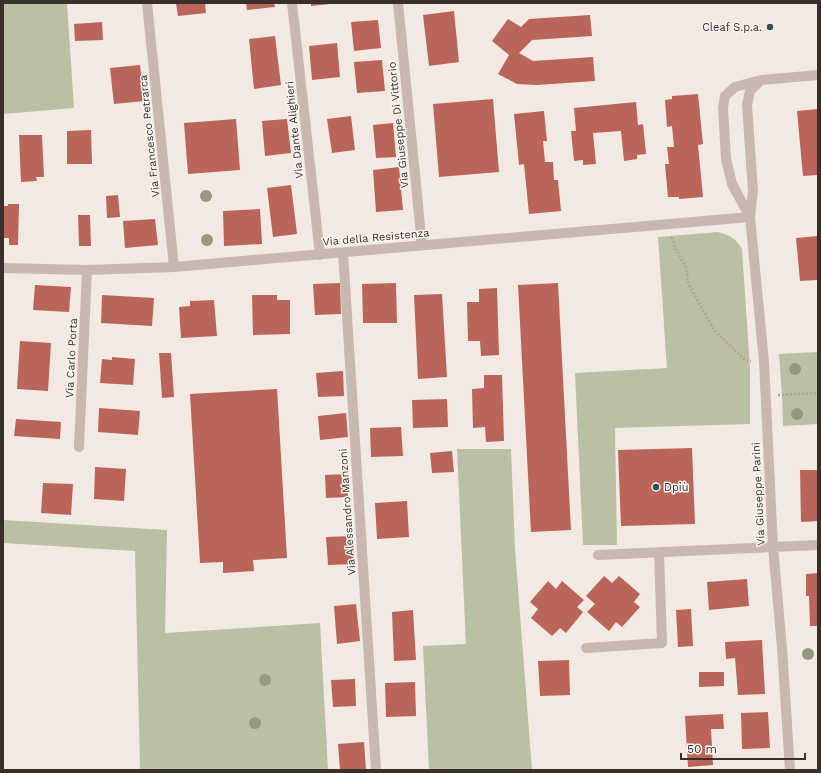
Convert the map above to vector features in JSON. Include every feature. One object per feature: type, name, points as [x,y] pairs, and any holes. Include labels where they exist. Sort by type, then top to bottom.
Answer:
[{"type":"street","name":"Via Francesco Petrarca","points":[[147,3],[174,267]]},
{"type":"street","name":"Via Dante Alighieri","points":[[292,3],[320,255]]},
{"type":"street","name":"Via Giuseppe Di Vittorio","points":[[398,3],[422,245]]},
{"type":"street","points":[[761,80],[818,75]]},
{"type":"street","name":"Via Giuseppe Parini","points":[[750,217],[732,184],[726,159],[723,108],[725,96],[735,86],[761,80]]},
{"type":"street","name":"Via Giuseppe Parini","points":[[761,80],[750,91],[747,105],[753,192],[750,217],[764,362],[773,547],[782,648],[790,770]]},
{"type":"street","name":"Via della Resistenza","points":[[3,268],[87,270],[174,267],[750,217]]},
{"type":"street","name":"Via Alessandro Manzoni","points":[[343,253],[376,770]]},
{"type":"street","name":"Via Carlo Porta","points":[[79,447],[87,270]]},
{"type":"street","points":[[598,555],[818,545]]},
{"type":"street","points":[[586,648],[662,643],[659,552]]},
{"type":"path","points":[[668,224],[675,248],[686,267],[688,283],[714,330],[746,361],[764,362]]},
{"type":"path","points":[[766,396],[818,393]]},
{"type":"green space","points":[[3,3],[67,3],[74,108],[3,114]]},
{"type":"green space","points":[[718,232],[726,234],[732,238],[742,249],[750,368],[750,424],[615,428],[617,545],[583,545],[575,373],[667,368],[658,237]]},
{"type":"green space","points":[[818,352],[818,424],[783,426],[779,354]]},
{"type":"green space","points":[[457,449],[511,449],[515,549],[532,770],[429,770],[423,646],[466,644]]},
{"type":"green space","points":[[3,520],[167,530],[165,633],[320,623],[328,770],[140,770],[135,551],[3,543]]},
{"type":"building","points":[[176,3],[205,3],[206,13],[178,16]]},
{"type":"building","points":[[246,3],[274,3],[275,7],[247,10]]},
{"type":"building","points":[[311,3],[330,3],[330,4],[311,6]]},
{"type":"building","points":[[454,11],[459,62],[429,66],[423,15]]},
{"type":"building","points":[[590,15],[592,36],[532,40],[519,53],[533,61],[593,57],[595,81],[537,85],[517,84],[498,74],[509,55],[492,41],[508,19],[521,27],[529,19]]},
{"type":"building","points":[[378,20],[381,48],[354,51],[351,22]]},
{"type":"building","points":[[102,22],[103,40],[75,41],[74,24]]},
{"type":"building","points":[[275,36],[281,85],[254,89],[249,39]]},
{"type":"building","points":[[337,43],[340,77],[312,80],[309,46]]},
{"type":"building","points":[[382,60],[385,91],[357,93],[354,62]]},
{"type":"building","points":[[140,65],[144,101],[114,104],[110,68]]},
{"type":"building","points":[[698,94],[703,144],[698,145],[703,197],[679,199],[679,197],[668,197],[665,164],[669,164],[667,147],[674,147],[672,126],[667,127],[665,100],[672,99],[672,96]]},
{"type":"building","points":[[493,99],[499,172],[439,177],[433,104]]},
{"type":"building","points":[[636,102],[638,125],[643,124],[646,154],[637,155],[637,159],[624,161],[621,131],[593,133],[596,164],[583,165],[583,160],[574,161],[571,131],[576,131],[574,108]]},
{"type":"building","points":[[818,109],[818,175],[803,176],[797,111]]},
{"type":"building","points":[[544,111],[547,141],[543,141],[545,162],[553,162],[554,180],[558,180],[561,211],[529,214],[524,164],[519,165],[514,114]]},
{"type":"building","points":[[351,116],[355,150],[332,153],[327,119]]},
{"type":"building","points":[[236,119],[240,170],[188,174],[184,123]]},
{"type":"building","points":[[287,119],[291,153],[265,156],[262,121]]},
{"type":"building","points":[[393,123],[396,157],[376,158],[373,125]]},
{"type":"building","points":[[91,130],[92,164],[67,164],[67,131]]},
{"type":"building","points":[[19,135],[42,135],[44,177],[36,177],[37,181],[21,182]]},
{"type":"building","points":[[399,167],[403,210],[376,212],[373,170]]},
{"type":"building","points":[[291,185],[297,234],[273,237],[267,188]]},
{"type":"building","points":[[118,195],[120,217],[107,218],[106,196]]},
{"type":"building","points":[[8,204],[19,204],[18,245],[9,245],[9,238],[3,238],[3,206],[8,206]]},
{"type":"building","points":[[260,209],[262,244],[224,246],[223,211]]},
{"type":"building","points":[[78,215],[90,215],[91,246],[79,246]]},
{"type":"building","points":[[155,219],[158,245],[125,248],[123,221]]},
{"type":"building","points":[[818,236],[818,280],[800,281],[796,238]]},
{"type":"building","points":[[340,283],[341,314],[315,315],[313,284]]},
{"type":"building","points":[[396,283],[397,323],[363,323],[362,284]]},
{"type":"building","points":[[558,283],[571,530],[531,532],[518,285]]},
{"type":"building","points":[[35,285],[71,287],[69,312],[33,310]]},
{"type":"building","points":[[497,288],[499,355],[481,356],[480,341],[468,341],[467,302],[479,302],[479,289]]},
{"type":"building","points":[[442,294],[447,377],[418,379],[414,295]]},
{"type":"building","points":[[102,295],[154,298],[152,326],[101,323]]},
{"type":"building","points":[[252,295],[277,295],[277,300],[290,300],[290,334],[253,335]]},
{"type":"building","points":[[214,300],[217,336],[181,338],[179,307],[190,306],[190,301]]},
{"type":"building","points":[[20,341],[51,343],[48,391],[17,389]]},
{"type":"building","points":[[159,353],[171,353],[174,397],[162,398]]},
{"type":"building","points":[[112,357],[135,359],[133,385],[100,383],[102,359],[112,360]]},
{"type":"building","points":[[343,371],[344,396],[318,397],[316,373]]},
{"type":"building","points":[[484,375],[502,375],[504,441],[486,442],[485,427],[473,428],[472,389],[484,388]]},
{"type":"building","points":[[277,389],[287,558],[253,560],[254,571],[223,573],[223,562],[200,563],[190,394]]},
{"type":"building","points":[[447,399],[448,427],[413,428],[412,400]]},
{"type":"building","points":[[99,408],[140,411],[138,435],[98,432]]},
{"type":"building","points":[[346,413],[348,437],[320,440],[318,416]]},
{"type":"building","points":[[16,419],[61,422],[60,439],[14,436]]},
{"type":"building","points":[[401,427],[403,456],[371,457],[370,428]]},
{"type":"building","name":"Dpiù","points":[[692,448],[695,524],[621,526],[618,450]]},
{"type":"building","points":[[452,451],[454,472],[432,473],[430,453]]},
{"type":"building","points":[[95,467],[126,469],[124,501],[94,499]]},
{"type":"building","points":[[800,470],[818,470],[818,521],[801,522]]},
{"type":"building","points":[[347,474],[348,497],[326,498],[325,475]]},
{"type":"building","points":[[43,483],[73,484],[71,515],[41,513]]},
{"type":"building","points":[[407,501],[409,537],[377,539],[375,503]]},
{"type":"building","points":[[353,536],[354,564],[328,565],[326,537]]},
{"type":"building","points":[[818,573],[818,626],[810,626],[809,596],[806,596],[806,574]]},
{"type":"building","points":[[604,576],[612,583],[619,576],[640,594],[634,602],[640,607],[622,627],[616,622],[609,631],[587,612],[595,604],[586,596]]},
{"type":"building","points":[[747,579],[749,606],[709,610],[707,582]]},
{"type":"building","points":[[548,581],[556,589],[562,581],[584,600],[577,607],[583,612],[566,633],[560,628],[552,636],[531,618],[538,609],[530,602]]},
{"type":"building","points":[[356,604],[360,641],[337,644],[334,606]]},
{"type":"building","points":[[691,609],[693,646],[678,647],[676,610]]},
{"type":"building","points":[[413,610],[416,660],[394,661],[392,612]]},
{"type":"building","points":[[762,640],[765,694],[738,695],[735,658],[726,659],[725,642]]},
{"type":"building","points":[[569,660],[570,695],[540,696],[538,661]]},
{"type":"building","points":[[699,672],[724,672],[724,686],[699,687]]},
{"type":"building","points":[[355,679],[356,706],[333,707],[331,680]]},
{"type":"building","points":[[415,682],[416,716],[386,717],[385,683]]},
{"type":"building","points":[[768,712],[770,748],[742,749],[741,713]]},
{"type":"building","points":[[723,714],[724,729],[711,729],[713,765],[688,767],[685,716]]},
{"type":"building","points":[[364,742],[366,770],[340,770],[338,744]]},
{"type":"place","name":"Cleaf S.p.a.","points":[[770,27]]},
{"type":"place","name":"Dpiù","points":[[656,487]]}]
